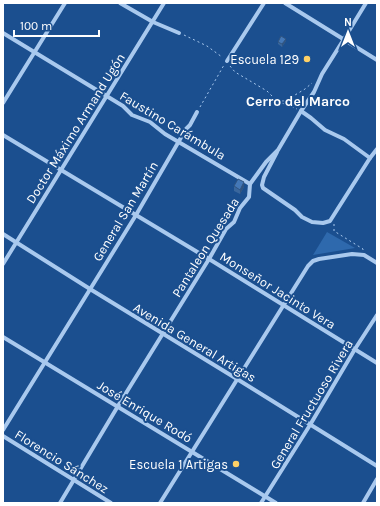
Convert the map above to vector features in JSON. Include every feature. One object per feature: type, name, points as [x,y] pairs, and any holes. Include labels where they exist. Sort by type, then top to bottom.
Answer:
[{"type":"street","points":[[3,103],[65,3]]},
{"type":"street","points":[[120,3],[153,22],[179,33]]},
{"type":"street","name":"Doctor Máximo Armand Ugón","points":[[3,264],[164,3]]},
{"type":"street","points":[[227,61],[264,3]]},
{"type":"street","points":[[284,3],[377,60]]},
{"type":"street","name":"Pantaleon Quesada","points":[[60,503],[226,229],[234,222],[240,208],[248,197],[250,184],[266,162],[278,150],[314,92],[322,74],[366,3]]},
{"type":"street","name":"Faustino Carámbula","points":[[3,33],[123,106],[132,114],[150,122],[165,134],[250,184]]},
{"type":"street","points":[[301,111],[325,130],[344,139],[370,158]]},
{"type":"street","name":"General San Martín","points":[[3,430],[136,215],[197,112]]},
{"type":"street","name":"Monseñor Jacinto Vera","points":[[3,135],[209,259],[377,363]]},
{"type":"street","points":[[278,150],[262,181],[263,188],[302,217],[312,222],[323,223],[330,221],[377,149]]},
{"type":"street","name":"Avenida General Artigas","points":[[3,234],[377,466]]},
{"type":"street","points":[[160,503],[308,266],[313,261],[352,254],[364,255],[377,263]]},
{"type":"street","name":"General Fructuoso Rivera","points":[[262,503],[377,315]]},
{"type":"street","name":"José Enrique Rodó","points":[[3,337],[276,503]]},
{"type":"street","name":"Florencio Sánchez","points":[[3,436],[111,503]]},
{"type":"street","points":[[363,503],[377,479]]},
{"type":"path","points":[[179,33],[207,46],[227,61],[235,72],[267,91],[277,101],[301,111]]},
{"type":"path","points":[[197,112],[227,61]]},
{"type":"path","points":[[277,101],[285,101],[305,89],[322,74]]},
{"type":"path","points":[[330,221],[335,224],[334,231],[363,248],[364,255]]},
{"type":"shaded area","points":[[327,232],[355,248],[313,255]]},
{"type":"building","points":[[281,36],[286,39],[282,44],[278,42]]},
{"type":"building","points":[[238,179],[244,182],[240,190],[234,186]]},
{"type":"place","name":"Escuela 129","points":[[307,59]]},
{"type":"place","name":"Escuela 1 Artigas","points":[[236,464]]},
{"type":"district","name":"Cerro del Marco","points":[[298,101]]}]
